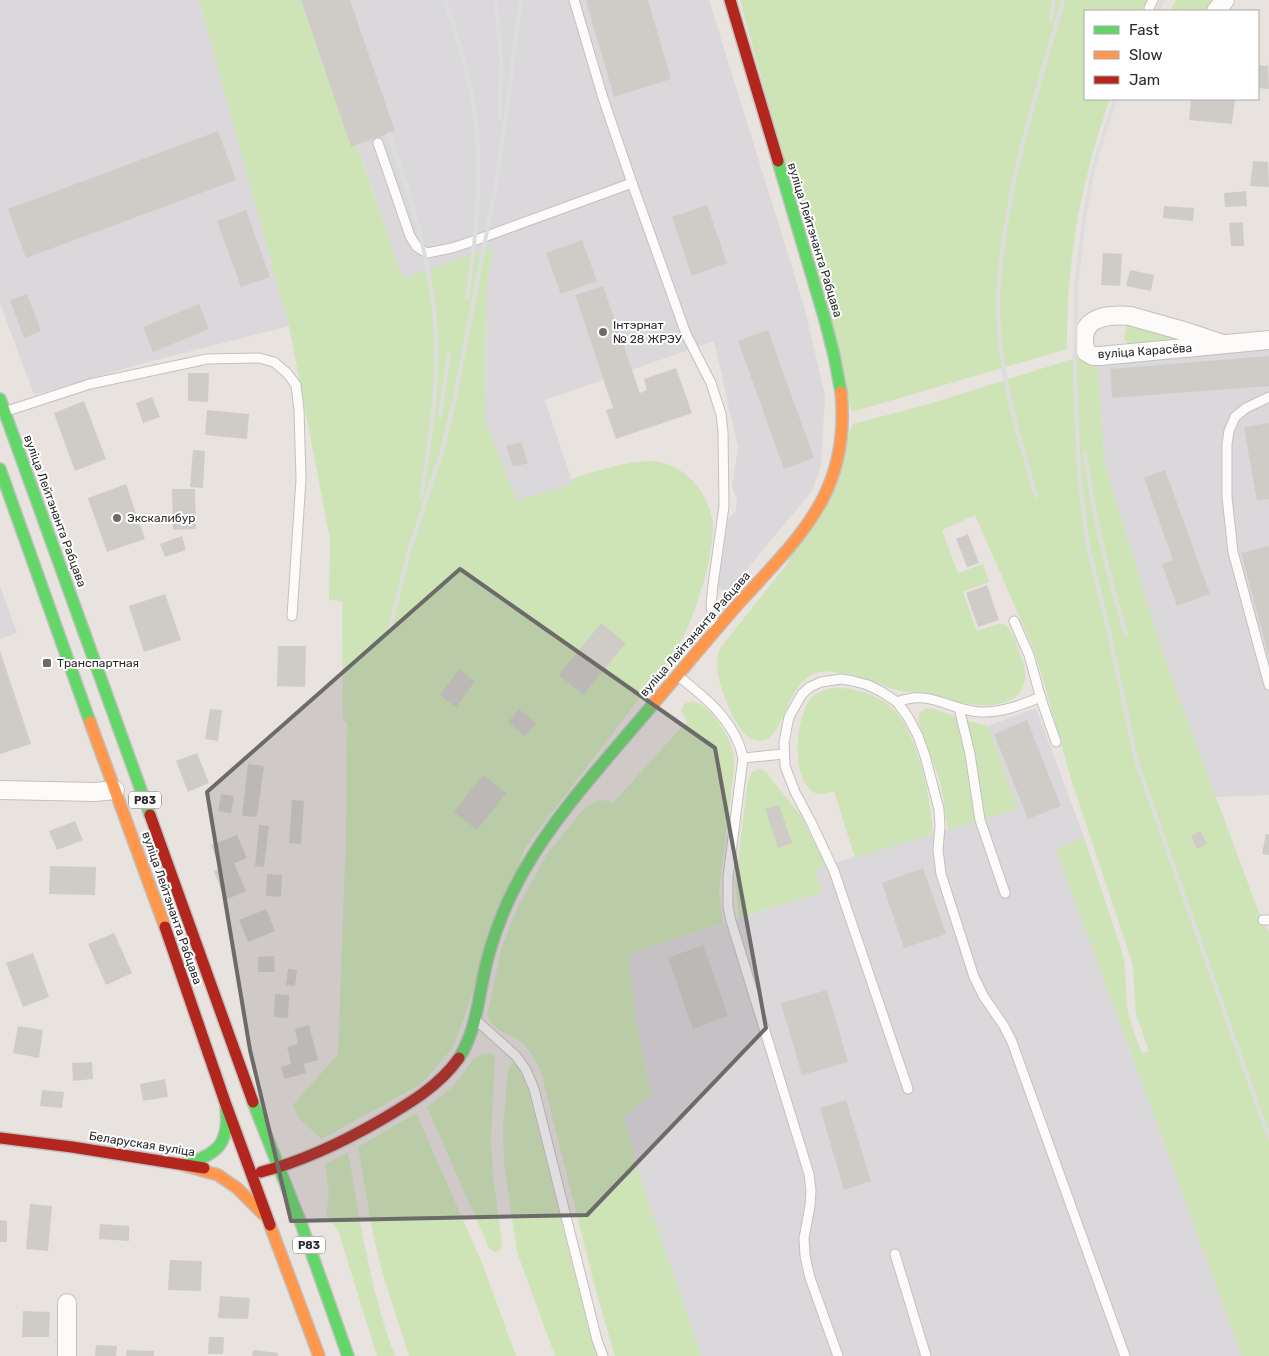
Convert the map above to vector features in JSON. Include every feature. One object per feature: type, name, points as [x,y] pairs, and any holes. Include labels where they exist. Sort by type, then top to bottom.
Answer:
[{"type":"main road","name":"вуліца Лейтэнанта Рабцава","points":[[280,1168],[352,1137],[426,1092],[453,1067],[462,1053],[475,1019],[487,961],[497,929],[527,865],[571,803],[677,675],[794,540],[824,498],[833,480],[838,461],[843,419],[838,370],[825,320],[730,0]]},
{"type":"main road","name":"вуліца Лейтэнанта Рабцава","points":[[0,399],[247,1084],[302,1226],[348,1356]]},
{"type":"main road","name":"вуліца Лейтэнанта Рабцава","points":[[0,469],[225,1102],[242,1172],[270,1222],[319,1356]]},
{"type":"main road","points":[[183,1165],[204,1159],[214,1153],[220,1145],[228,1125],[225,1102]]},
{"type":"main road","name":"Беларуская вуліца","points":[[0,1138],[242,1172],[280,1168]]},
{"type":"main road","points":[[183,1165],[218,1175],[238,1188],[270,1222]]},
{"type":"street","points":[[1217,10],[1225,0]]},
{"type":"street","name":"вуліца Карасёва","points":[[1224,344],[1130,316],[1120,315],[1096,319],[1089,325],[1085,334],[1086,352],[1093,356],[1269,340]]},
{"type":"street","points":[[0,790],[96,792],[115,790]]},
{"type":"street","points":[[66,1304],[67,1356]]},
{"type":"lane","points":[[574,0],[603,98],[632,183],[686,334],[711,383],[720,414],[724,450],[724,506],[712,594],[712,616],[715,632]]},
{"type":"lane","points":[[378,142],[410,236],[417,247],[427,253],[452,248],[476,240],[632,183]]},
{"type":"lane","points":[[5,412],[90,384],[207,359],[259,358],[274,362],[296,385],[299,410],[301,479],[292,616]]},
{"type":"lane","points":[[1269,397],[1246,408],[1235,418],[1228,430],[1227,444],[1228,506],[1233,552],[1269,685]]},
{"type":"lane","points":[[1014,621],[1029,655],[1040,698],[1056,742]]},
{"type":"lane","points":[[677,675],[706,699],[722,717],[738,742],[743,758],[728,877],[728,907],[809,1174],[811,1198],[804,1238],[805,1256],[810,1278],[838,1356]]},
{"type":"lane","points":[[908,1089],[834,871],[789,779],[784,754],[786,730],[794,705],[810,687],[822,682],[841,679],[853,681],[882,692],[897,702],[918,736],[933,784],[940,817],[939,866],[974,977],[1012,1042],[1125,1356]]},
{"type":"lane","points":[[897,702],[915,697],[925,697],[980,712],[1007,709],[1040,698]]},
{"type":"lane","points":[[960,708],[971,761],[980,820],[1005,893]]},
{"type":"lane","points":[[743,758],[784,754]]},
{"type":"lane","points":[[475,1019],[516,1056],[526,1070],[534,1089],[597,1340],[603,1356]]},
{"type":"lane","points":[[895,1254],[926,1356]]},
{"type":"highlighted area","points":[[460,569],[715,748],[766,1028],[587,1215],[291,1221],[250,1050],[207,792]]},
{"type":"shaded area","points":[[0,0],[199,0],[289,326],[148,362],[34,395],[0,303]]},
{"type":"shaded area","points":[[308,0],[709,0],[804,306],[825,395],[821,465],[812,491],[728,592],[717,587],[728,519],[736,511],[737,500],[732,486],[738,448],[714,341],[545,400],[573,484],[517,502],[485,420],[486,288],[493,248],[403,279]]},
{"type":"shaded area","points":[[1269,347],[1269,795],[1216,797],[1164,657],[1105,465],[1097,362]]},
{"type":"shaded area","points":[[0,586],[17,633],[0,639]]},
{"type":"shaded area","points":[[1036,708],[1084,837],[1056,849],[1242,1356],[701,1356],[642,1183],[624,1117],[652,1094],[636,1022],[629,954],[821,892],[815,869],[1017,809],[988,726]]},
{"type":"green space","points":[[199,0],[301,0],[351,147],[357,145],[403,279],[493,247],[486,288],[485,420],[517,501],[573,484],[571,479],[593,472],[618,465],[654,461],[682,471],[689,477],[701,491],[712,518],[713,531],[708,566],[697,604],[683,637],[677,649],[525,848],[453,1048],[421,1084],[322,1139],[298,1118],[293,1105],[338,1054],[346,836],[347,723],[343,720],[342,602],[329,599],[330,539],[289,326]]},
{"type":"green space","points":[[740,0],[1157,0],[1152,10],[1084,10],[1084,100],[1110,100],[1091,160],[1077,222],[1069,285],[1067,349],[852,412]]},
{"type":"green space","points":[[1176,0],[1219,0],[1211,10],[1171,10]]},
{"type":"green space","points":[[1127,324],[1182,340],[1129,344],[1124,339]]},
{"type":"green space","points":[[1082,359],[1097,362],[1105,465],[1164,657],[1259,913],[1269,932],[1269,1356],[1242,1356],[1056,849],[1084,837],[1123,955],[1127,1004],[1131,1022],[1142,1053],[1149,1052],[1136,1014],[1131,959],[1071,779],[1039,666],[975,515],[942,530],[958,573],[983,564],[989,582],[963,592],[977,631],[1004,624],[1011,631],[1016,641],[1025,671],[1024,683],[1020,692],[1012,699],[1002,703],[977,705],[957,702],[930,694],[897,690],[854,676],[820,672],[808,677],[798,687],[773,734],[765,740],[754,740],[747,736],[734,719],[720,684],[717,658],[721,647],[787,564],[853,424],[929,404],[1069,360]]},
{"type":"green space","points":[[832,688],[857,690],[874,696],[889,705],[903,722],[911,736],[922,770],[930,804],[933,834],[855,858],[834,791],[823,794],[815,793],[807,786],[799,763],[799,733],[801,720],[806,708],[815,695]]},
{"type":"green space","points":[[692,701],[704,707],[715,718],[729,739],[733,754],[734,769],[719,891],[723,923],[629,954],[634,1007],[652,1094],[624,1117],[642,1183],[701,1356],[615,1356],[597,1295],[541,1072],[525,1045],[494,1026],[487,1015],[502,946],[518,907],[547,854],[586,806],[605,800],[613,803],[687,721],[681,711],[684,704]]},
{"type":"green space","points":[[926,708],[935,709],[988,726],[1017,809],[948,830],[940,781],[919,723],[919,714]]},
{"type":"green space","points":[[760,769],[766,772],[801,816],[826,866],[815,869],[822,892],[739,918],[735,883],[748,782],[752,772]]},
{"type":"green space","points":[[489,1053],[494,1055],[495,1061],[491,1138],[493,1175],[502,1244],[500,1251],[494,1252],[489,1248],[427,1107],[450,1089],[474,1058]]},
{"type":"green space","points":[[513,1063],[518,1066],[528,1090],[597,1356],[555,1356],[517,1252],[504,1164],[503,1127],[508,1068]]},
{"type":"green space","points":[[416,1113],[482,1263],[516,1356],[409,1356],[381,1268],[372,1229],[358,1147]]},
{"type":"green space","points":[[348,1152],[372,1281],[395,1356],[377,1356],[338,1230],[326,1215],[329,1192],[325,1164]]},
{"type":"building","points":[[301,0],[350,0],[395,131],[351,147]]},
{"type":"building","points":[[648,0],[671,79],[614,97],[586,1]]},
{"type":"building","points":[[1268,63],[1269,89],[1259,88],[1259,65],[1267,66]]},
{"type":"building","points":[[1191,100],[1235,100],[1232,124],[1189,120]]},
{"type":"building","points":[[218,131],[236,180],[26,258],[8,209]]},
{"type":"building","points":[[1253,161],[1268,162],[1269,187],[1250,186]]},
{"type":"building","points":[[1246,191],[1247,206],[1225,207],[1224,193]]},
{"type":"building","points":[[707,205],[727,263],[692,276],[672,217]]},
{"type":"building","points":[[1164,206],[1194,208],[1193,221],[1163,218]]},
{"type":"building","points":[[246,210],[270,277],[241,287],[217,221]]},
{"type":"building","points":[[1243,222],[1244,246],[1231,246],[1229,223]]},
{"type":"building","points":[[582,240],[597,281],[561,294],[546,253]]},
{"type":"building","points":[[1103,253],[1122,254],[1120,286],[1101,285]]},
{"type":"building","points":[[1130,270],[1154,275],[1151,291],[1126,286]]},
{"type":"building","name":"Інтэрнат № 28 ЖРЭУ","points":[[603,286],[640,393],[647,390],[644,379],[676,368],[692,413],[616,439],[606,410],[613,408],[575,295]]},
{"type":"building","points":[[27,294],[41,331],[24,338],[10,300]]},
{"type":"building","points":[[199,304],[209,329],[153,352],[143,327]]},
{"type":"building","points":[[768,330],[814,458],[784,469],[738,341]]},
{"type":"building","points":[[1269,356],[1269,386],[1112,398],[1110,369]]},
{"type":"building","points":[[188,373],[209,373],[208,402],[188,401]]},
{"type":"building","points":[[152,397],[160,417],[143,423],[136,403]]},
{"type":"building","points":[[84,401],[106,459],[75,471],[54,413]]},
{"type":"building","points":[[207,410],[249,414],[247,439],[205,435]]},
{"type":"building","points":[[1269,423],[1269,499],[1257,501],[1244,427]]},
{"type":"building","points":[[521,442],[528,463],[513,467],[506,446]]},
{"type":"building","points":[[193,450],[205,451],[203,488],[190,487]]},
{"type":"building","points":[[1165,470],[1210,594],[1177,606],[1162,564],[1173,560],[1144,478]]},
{"type":"building","name":"Экскалибур","points":[[126,484],[145,539],[107,552],[88,498]]},
{"type":"building","points":[[172,489],[195,489],[196,529],[173,530]]},
{"type":"building","points":[[968,534],[979,563],[967,567],[956,539]]},
{"type":"building","points":[[182,536],[186,550],[165,557],[160,544]]},
{"type":"building","points":[[1269,546],[1269,654],[1268,654],[1241,553]]},
{"type":"building","points":[[987,585],[999,620],[978,627],[966,593]]},
{"type":"building","points":[[165,594],[181,640],[144,652],[129,606]]},
{"type":"building","points":[[601,623],[626,643],[583,695],[559,675]]},
{"type":"building","points":[[278,646],[306,646],[305,687],[277,686]]},
{"type":"building","points":[[0,651],[31,744],[0,754]]},
{"type":"building","points":[[459,669],[475,681],[456,707],[440,695]]},
{"type":"building","points":[[210,709],[222,710],[218,741],[205,739]]},
{"type":"building","points":[[519,709],[536,723],[525,736],[508,722]]},
{"type":"building","points":[[1027,720],[1061,806],[1028,819],[994,734]]},
{"type":"building","points":[[197,753],[209,783],[188,792],[176,761]]},
{"type":"building","points":[[248,764],[264,766],[257,817],[242,816]]},
{"type":"building","points":[[483,775],[506,793],[477,830],[454,812]]},
{"type":"building","points":[[221,794],[234,796],[231,813],[218,811]]},
{"type":"building","points":[[292,800],[304,801],[301,844],[289,843]]},
{"type":"building","points":[[779,805],[792,843],[778,848],[765,809]]},
{"type":"building","points":[[75,821],[83,840],[57,850],[49,831]]},
{"type":"building","points":[[259,825],[269,826],[264,867],[255,866]]},
{"type":"building","points":[[1201,831],[1207,844],[1197,849],[1191,836]]},
{"type":"building","points":[[1266,834],[1269,834],[1269,855],[1262,854]]},
{"type":"building","points":[[237,835],[247,858],[234,863],[246,891],[225,900],[214,871],[220,869],[211,845]]},
{"type":"building","points":[[50,866],[96,867],[95,895],[49,894]]},
{"type":"building","points":[[923,868],[946,934],[904,948],[882,883]]},
{"type":"building","points":[[267,874],[282,875],[281,897],[266,896]]},
{"type":"building","points":[[266,909],[275,931],[248,942],[239,920]]},
{"type":"building","points":[[114,933],[132,973],[106,985],[88,944]]},
{"type":"building","points":[[703,945],[728,1016],[693,1029],[668,958]]},
{"type":"building","points":[[33,953],[49,997],[23,1007],[6,963]]},
{"type":"building","points":[[274,956],[275,972],[258,972],[258,957]]},
{"type":"building","points":[[288,969],[297,970],[295,986],[286,985]]},
{"type":"building","points":[[827,990],[848,1062],[802,1075],[781,1003]]},
{"type":"building","points":[[275,994],[289,995],[288,1018],[274,1017]]},
{"type":"building","points":[[309,1025],[318,1060],[304,1064],[306,1073],[284,1079],[281,1067],[291,1064],[287,1047],[298,1044],[295,1029]]},
{"type":"building","points":[[18,1026],[43,1030],[39,1058],[13,1053]]},
{"type":"building","points":[[92,1062],[93,1079],[73,1081],[72,1063]]},
{"type":"building","points":[[165,1079],[168,1097],[143,1101],[140,1084]]},
{"type":"building","points":[[42,1090],[64,1092],[62,1108],[40,1106]]},
{"type":"building","points":[[846,1100],[871,1181],[844,1190],[820,1108]]},
{"type":"building","points":[[30,1204],[52,1206],[48,1251],[26,1249]]},
{"type":"building","points":[[0,1220],[7,1221],[7,1242],[0,1242]]},
{"type":"building","points":[[100,1224],[129,1226],[129,1241],[99,1239]]},
{"type":"building","points":[[170,1260],[202,1261],[201,1291],[168,1290]]},
{"type":"building","points":[[220,1296],[250,1298],[248,1319],[218,1318]]},
{"type":"building","points":[[23,1311],[50,1312],[49,1337],[22,1337]]},
{"type":"building","points":[[209,1337],[224,1337],[223,1354],[208,1354]]},
{"type":"building","points":[[96,1345],[117,1346],[116,1356],[95,1356]]},
{"type":"building","points":[[127,1350],[154,1351],[154,1356],[126,1356]]},
{"type":"building","points":[[253,1350],[278,1353],[278,1356],[252,1356]]},
{"type":"railway","points":[[445,0],[459,42],[473,100],[477,138],[477,207],[467,298]]},
{"type":"railway","points":[[496,0],[501,58],[500,119]]},
{"type":"railway","points":[[407,557],[442,451],[455,397],[498,174],[521,0]]},
{"type":"railway","points":[[1051,20],[1054,0]]},
{"type":"railway","points":[[1036,496],[1015,423],[1005,374],[1001,349],[998,290],[1005,228],[1018,162],[1063,0]]},
{"type":"railway","points":[[1158,10],[1163,0]]},
{"type":"railway","points":[[1115,100],[1093,169],[1085,213],[1076,286],[1075,379],[1079,471],[1087,541],[1109,632],[1136,760],[1269,1138]]},
{"type":"railway","points":[[389,134],[424,250],[435,322],[435,388],[431,432],[421,497]]},
{"type":"railway","points":[[440,415],[449,355]]},
{"type":"railway","points":[[1085,453],[1102,545],[1126,635]]},
{"type":"railway","points":[[389,632],[409,551]]},
{"type":"traffic: fast","points":[[778,161],[825,320],[841,392]]},
{"type":"traffic: fast","points":[[0,399],[150,815]]},
{"type":"traffic: fast","points":[[0,469],[90,722]]},
{"type":"traffic: fast","points":[[459,1058],[472,1028],[492,943],[503,913],[517,884],[533,856],[571,802],[654,703]]},
{"type":"traffic: fast","points":[[253,1102],[302,1226],[348,1356]]},
{"type":"traffic: fast","points":[[183,1165],[204,1157],[218,1147],[226,1131],[226,1108]]},
{"type":"traffic: slow","points":[[654,703],[729,614],[783,555],[817,509],[830,484],[838,457],[842,427],[841,392]]},
{"type":"traffic: slow","points":[[90,722],[165,927]]},
{"type":"traffic: slow","points":[[183,1165],[218,1175],[237,1188],[263,1214]]},
{"type":"traffic: slow","points":[[270,1225],[319,1356]]},
{"type":"traffic: jam","points":[[730,0],[778,161]]},
{"type":"traffic: jam","points":[[150,815],[253,1102]]},
{"type":"traffic: jam","points":[[165,927],[225,1102],[270,1225]]},
{"type":"traffic: jam","points":[[261,1172],[277,1168],[323,1150],[381,1120],[433,1085],[459,1058]]},
{"type":"traffic: jam","points":[[0,1138],[72,1147],[204,1168]]},
{"type":"place","name":"Інтэрнат № 28 ЖРЭУ","points":[[603,332]]},
{"type":"place","name":"Экскалибур","points":[[117,518]]},
{"type":"place","name":"Транспартная","points":[[47,663]]}]
